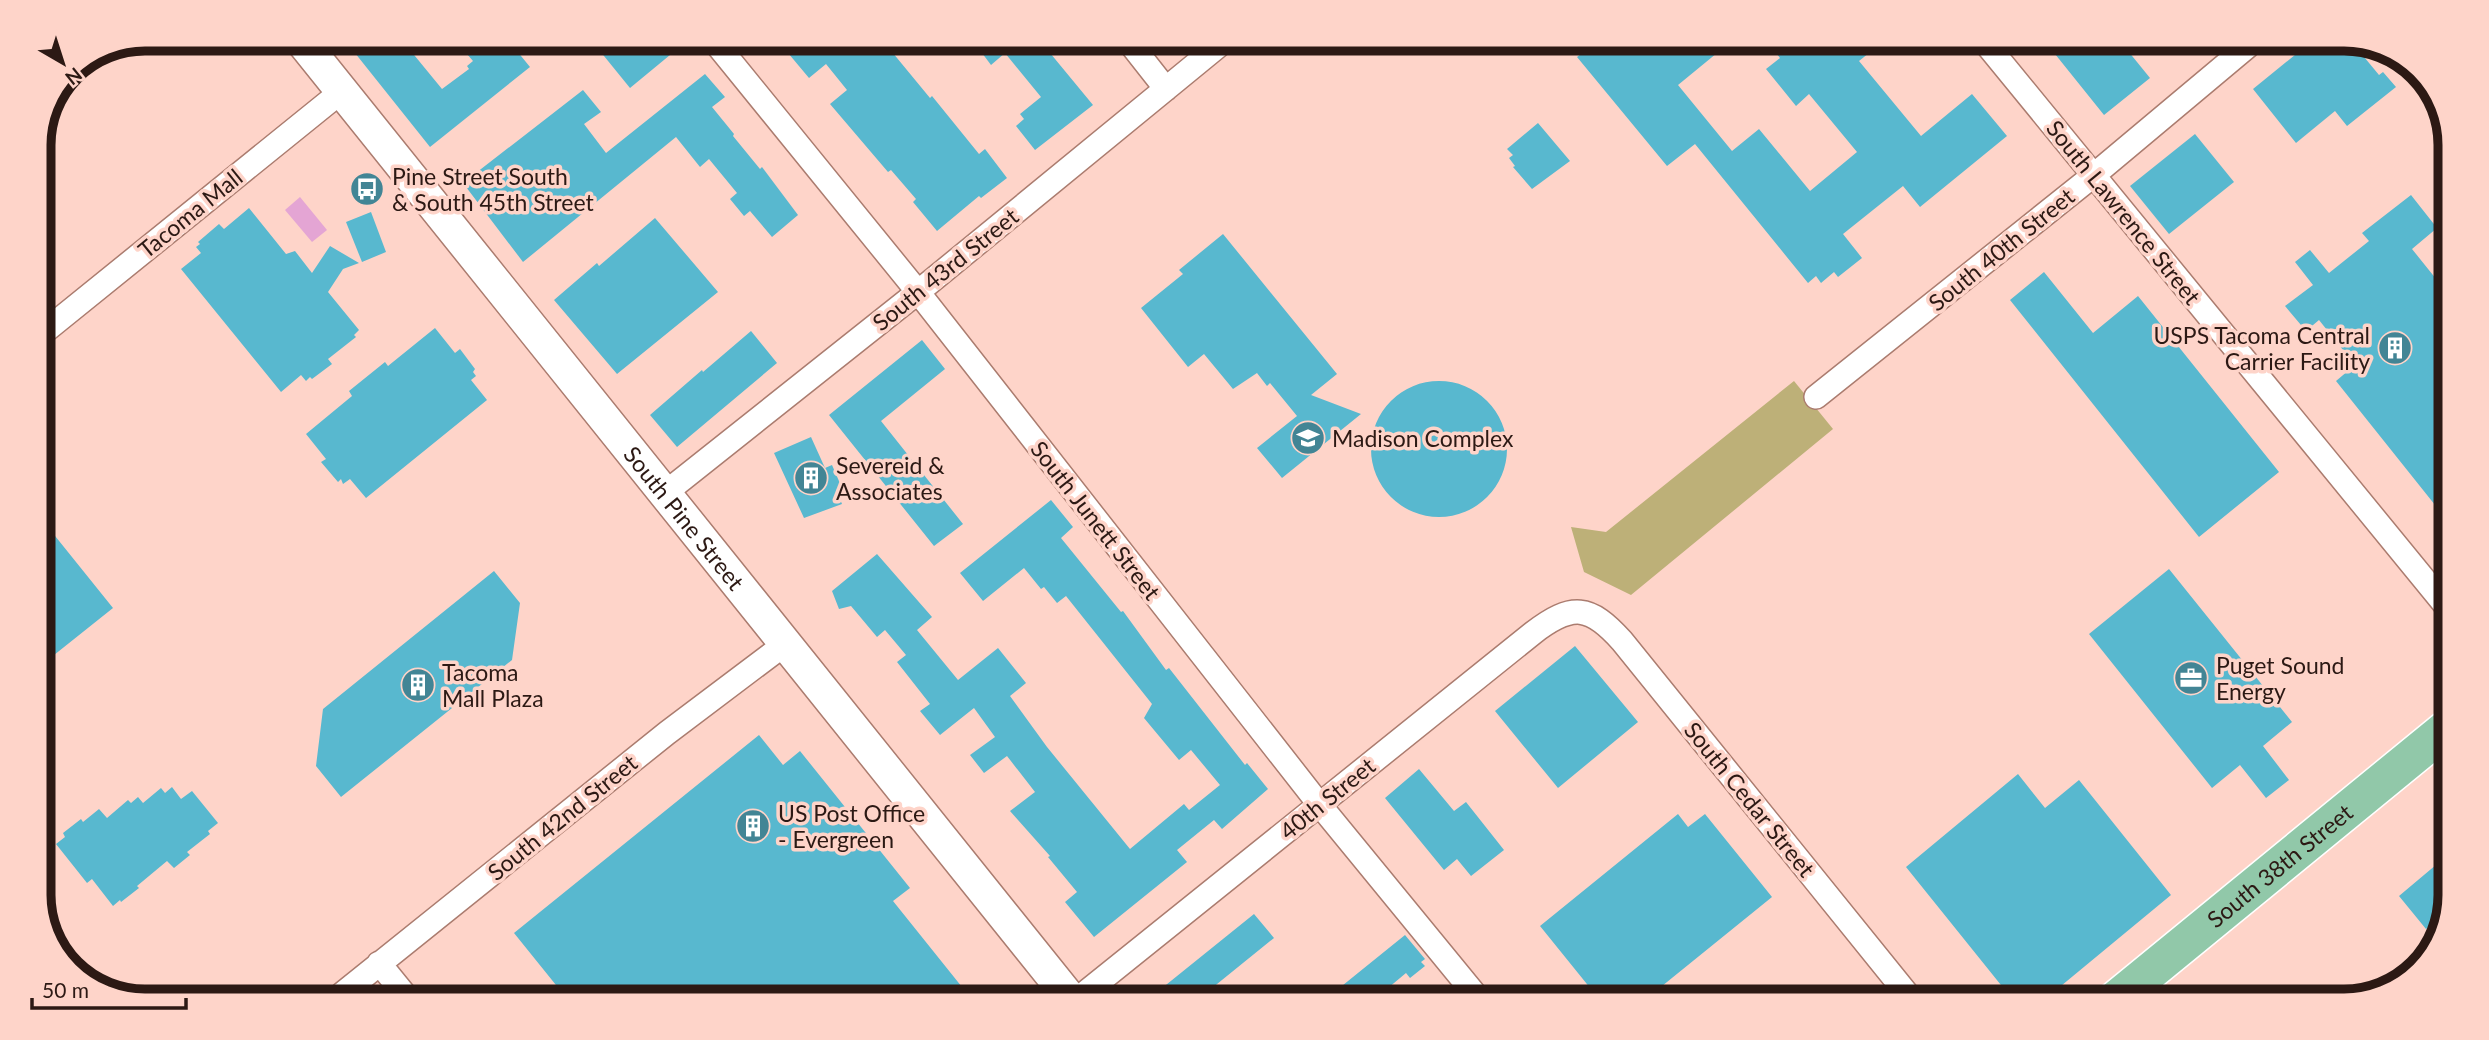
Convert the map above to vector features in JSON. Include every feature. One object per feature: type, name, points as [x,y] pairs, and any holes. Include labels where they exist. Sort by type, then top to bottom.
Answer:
[{"type":"main road","name":"South Pine Street","points":[[310,51],[1063,989]]},
{"type":"main road","name":"South 38th Street","points":[[2129,989],[2438,736]]},
{"type":"street","name":"South Junett Street","points":[[722,51],[918,292],[1319,804],[1471,989]]},
{"type":"street","points":[[1136,51],[1166,89]]},
{"type":"street","name":"South 43rd Street","points":[[665,494],[918,292],[1212,51]]},
{"type":"street","name":"South Lawrence Street","points":[[1992,51],[2438,596]]},
{"type":"street","name":"South 40th Street","points":[[1816,397],[2094,175],[2242,51]]},
{"type":"street","name":"Tacoma Mall","points":[[51,326],[342,92]]},
{"type":"street","name":"40th Street","points":[[1090,989],[1543,625],[1566,612],[1579,612]]},
{"type":"street","name":"South Cedar Street","points":[[1579,612],[1605,622],[1632,652],[1903,989]]},
{"type":"street","name":"South 42nd Street","points":[[348,989],[667,733],[785,644]]},
{"type":"street","points":[[379,963],[400,989]]},
{"type":"shaded area","points":[[300,197],[327,230],[312,242],[285,210]]},
{"type":"shaded area","points":[[1794,381],[1833,429],[1631,595],[1584,572],[1571,527],[1606,532]]},
{"type":"building","points":[[411,51],[442,89],[469,69],[467,66],[473,61],[464,51],[517,51],[530,67],[430,147],[355,53]]},
{"type":"building","points":[[600,51],[667,51],[670,55],[630,88]]},
{"type":"building","points":[[786,51],[891,51],[979,154],[985,149],[1007,178],[981,198],[979,196],[937,231],[913,202],[916,199],[891,170],[888,172],[830,104],[847,90],[826,64],[809,78]]},
{"type":"building","points":[[980,51],[1048,51],[1093,105],[1035,150],[1016,126],[1024,119],[1020,114],[1041,97],[1005,53],[991,65]]},
{"type":"building","points":[[1585,51],[1719,51],[1678,85],[1732,151],[1759,129],[1810,191],[1857,152],[1809,94],[1796,106],[1766,69],[1780,58],[1774,51],[1872,51],[1859,61],[1921,136],[1972,94],[2007,136],[1920,207],[1903,186],[1843,234],[1862,258],[1838,277],[1834,272],[1821,283],[1816,276],[1808,283],[1695,144],[1667,166],[1577,57]]},
{"type":"building","points":[[2059,51],[2128,51],[2150,78],[2104,115],[2055,54]]},
{"type":"building","points":[[2300,51],[2361,53],[2379,75],[2383,72],[2396,87],[2347,126],[2335,111],[2296,143],[2253,89]]},
{"type":"building","points":[[705,74],[725,97],[712,107],[798,215],[772,237],[750,211],[744,216],[730,199],[737,193],[709,159],[700,167],[676,137],[523,262],[463,183],[583,90],[601,112],[584,124],[606,153]]},
{"type":"building","points":[[1538,123],[1570,161],[1532,189],[1513,167],[1515,166],[1509,158],[1513,155],[1507,149]]},
{"type":"building","points":[[2195,134],[2234,182],[2169,234],[2130,186]]},
{"type":"building","name":"USPS Tacoma Central Carrier Facility","points":[[2411,195],[2437,228],[2412,249],[2438,281],[2438,509],[2336,381],[2355,365],[2319,320],[2306,331],[2285,306],[2313,285],[2295,262],[2310,250],[2329,273],[2369,241],[2362,233]]},
{"type":"building","points":[[249,208],[286,254],[295,251],[312,273],[330,246],[359,263],[343,269],[328,292],[359,330],[354,335],[356,337],[328,359],[332,364],[312,379],[310,377],[306,381],[301,375],[281,392],[181,269],[201,253],[196,247],[200,244],[198,242],[219,224],[224,229]]},
{"type":"building","points":[[371,212],[386,252],[362,262],[346,222]]},
{"type":"building","points":[[655,218],[718,292],[617,374],[554,300]]},
{"type":"building","points":[[1223,234],[1337,374],[1311,395],[1361,414],[1282,478],[1257,448],[1297,416],[1270,383],[1267,386],[1257,373],[1233,389],[1204,354],[1188,367],[1141,308],[1183,274],[1179,270]]},
{"type":"building","points":[[2044,272],[2093,333],[2138,296],[2279,472],[2199,537],[2010,300]]},
{"type":"building","points":[[435,328],[455,353],[460,349],[475,369],[473,372],[476,376],[471,380],[487,400],[366,498],[350,479],[343,484],[341,479],[338,482],[321,462],[326,459],[306,434],[352,396],[349,391],[385,362],[388,366]]},
{"type":"building","points":[[751,331],[777,363],[677,447],[650,415]]},
{"type":"building","points":[[922,340],[945,369],[881,421],[963,524],[934,546],[829,415]]},
{"type":"building","points":[[1439,381],[1465,387],[1487,401],[1501,423],[1507,449],[1501,475],[1487,497],[1465,511],[1439,517],[1413,511],[1391,497],[1377,475],[1371,449],[1377,423],[1391,401],[1413,387]]},
{"type":"building","name":"Severeid & Associates","points":[[811,437],[825,468],[832,465],[842,488],[836,490],[842,504],[804,518],[774,453]]},
{"type":"building","points":[[1051,500],[1073,527],[1061,538],[1121,612],[1123,611],[1166,670],[1169,668],[1245,765],[1247,763],[1268,789],[1222,829],[1214,820],[1177,850],[1187,862],[1094,937],[1065,902],[1077,892],[1048,857],[1050,856],[1010,811],[1035,792],[1007,756],[984,773],[970,755],[995,737],[974,708],[940,735],[920,711],[930,704],[897,662],[906,655],[885,630],[877,637],[851,606],[839,609],[832,591],[877,554],[932,617],[917,630],[958,680],[998,648],[1026,683],[1010,696],[1047,747],[1130,849],[1184,804],[1189,810],[1220,785],[1191,750],[1179,760],[1144,718],[1152,704],[1066,596],[1057,603],[1024,568],[983,601],[960,573]]},
{"type":"building","points":[[51,531],[113,608],[51,657]]},
{"type":"building","name":"Puget Sound Energy","points":[[2169,569],[2292,722],[2263,746],[2289,780],[2266,798],[2240,765],[2212,788],[2089,634]]},
{"type":"building","name":"Tacoma Mall Plaza","points":[[494,571],[520,603],[512,660],[341,797],[316,766],[323,709]]},
{"type":"building","points":[[1575,646],[1638,722],[1558,788],[1495,711]]},
{"type":"building","name":"US Post Office - Evergreen","points":[[759,735],[783,765],[800,751],[910,888],[893,901],[964,989],[559,989],[514,933]]},
{"type":"building","points":[[1419,769],[1454,811],[1466,802],[1504,850],[1471,876],[1457,859],[1444,870],[1385,798]]},
{"type":"building","points":[[2018,774],[2045,808],[2079,780],[2171,895],[2057,989],[2004,989],[1906,867]]},
{"type":"building","points":[[172,787],[181,799],[192,791],[218,823],[208,831],[210,834],[187,852],[190,855],[174,868],[167,861],[137,886],[139,888],[113,906],[92,879],[87,883],[56,844],[65,837],[63,833],[99,809],[107,818],[128,800],[131,803],[138,797],[143,803],[161,788],[165,793]]},
{"type":"building","points":[[1678,814],[1688,827],[1705,814],[1772,897],[1658,989],[1591,989],[1540,926]]},
{"type":"building","points":[[2438,863],[2438,895],[2433,923],[2426,929],[2399,896]]},
{"type":"building","points":[[1254,914],[1274,938],[1211,989],[1161,989]]},
{"type":"building","points":[[1405,935],[1425,959],[1421,962],[1425,966],[1410,978],[1406,973],[1387,989],[1338,989]]},
{"type":"place","name":"Pine Street South & South 45th Street","points":[[367,189]]},
{"type":"place","name":"USPS Tacoma Central Carrier Facility","points":[[2395,348]]},
{"type":"place","name":"Madison Complex","points":[[1308,438]]},
{"type":"place","name":"Severeid & Associates","points":[[811,478]]},
{"type":"place","name":"Puget Sound Energy","points":[[2191,678]]},
{"type":"place","name":"Tacoma Mall Plaza","points":[[418,685]]},
{"type":"place","name":"US Post Office - Evergreen","points":[[753,826]]}]
